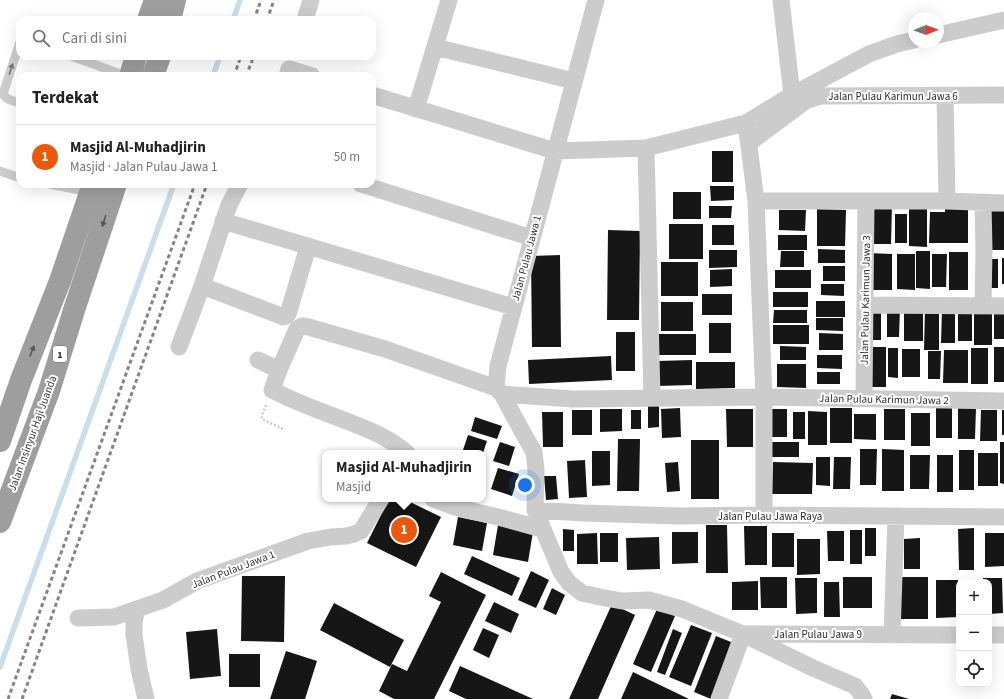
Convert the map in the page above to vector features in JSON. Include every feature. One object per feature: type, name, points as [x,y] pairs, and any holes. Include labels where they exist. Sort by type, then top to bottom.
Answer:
[{"type":"highway","points":[[149,16],[155,0]]},
{"type":"highway","points":[[171,16],[175,0]]},
{"type":"highway","points":[[131,72],[135,60]]},
{"type":"highway","points":[[154,72],[159,60]]},
{"type":"highway","points":[[0,441],[21,380],[60,281],[92,188]]},
{"type":"highway","name":"Jalan Insinyur Haji Juanda","points":[[0,522],[49,391],[115,188]]},
{"type":"highway","points":[[21,380],[20,386],[26,396],[41,396],[49,391]]},
{"type":"street","points":[[307,16],[311,0]]},
{"type":"street","points":[[416,109],[449,0]]},
{"type":"street","name":"Jalan Pulau Jawa 1","points":[[499,391],[498,366],[596,0]]},
{"type":"street","points":[[781,0],[792,95]]},
{"type":"street","points":[[944,33],[1004,20]]},
{"type":"street","points":[[376,96],[555,151],[646,148],[746,123],[792,95],[869,54],[908,41]]},
{"type":"street","points":[[435,47],[574,81]]},
{"type":"street","points":[[290,67],[302,72]]},
{"type":"street","name":"Jalan Pulau Karimun Jawa 6","points":[[749,142],[807,100],[821,96],[1004,95]]},
{"type":"street","points":[[945,96],[946,201]]},
{"type":"street","points":[[746,123],[756,201],[764,397],[764,515]]},
{"type":"street","points":[[646,148],[652,398]]},
{"type":"street","points":[[179,347],[202,286],[223,221],[238,188]]},
{"type":"street","points":[[374,188],[532,238]]},
{"type":"street","points":[[756,201],[946,201],[1004,203]]},
{"type":"street","name":"Jalan Pulau Karimun Jawa 3","points":[[864,398],[866,201]]},
{"type":"street","points":[[983,203],[983,306]]},
{"type":"street","points":[[223,221],[513,307]]},
{"type":"street","points":[[202,286],[283,317],[286,316],[288,314],[308,247]]},
{"type":"street","points":[[865,305],[1004,306]]},
{"type":"street","name":"Jalan Pulau Karimun Jawa 2","points":[[272,390],[297,329],[305,326],[385,349],[499,391],[573,399],[764,397],[1004,401]]},
{"type":"street","points":[[258,360],[279,370]]},
{"type":"street","points":[[272,390],[377,433],[387,438],[403,450]]},
{"type":"street","points":[[499,391],[534,452],[536,469],[535,510],[561,572],[569,583],[582,593],[622,601],[649,600],[682,609],[743,634],[813,668],[855,686],[864,699]]},
{"type":"street","name":"Jalan Pulau Jawa 1","points":[[78,618],[114,617],[163,600],[197,581],[308,541],[319,538],[350,535],[360,531],[372,515],[378,502]]},
{"type":"street","points":[[441,502],[542,529]]},
{"type":"street","name":"Jalan Pulau Jawa Raya","points":[[535,510],[678,516],[764,515],[1004,517]]},
{"type":"street","points":[[892,635],[896,516]]},
{"type":"street","points":[[137,609],[134,623],[134,635],[139,669],[146,699]]},
{"type":"street","points":[[719,699],[743,634]]},
{"type":"street","name":"Jalan Pulau Jawa 9","points":[[743,634],[956,635]]},
{"type":"street","points":[[992,635],[1004,635]]},
{"type":"lane","points":[[16,55],[4,97],[16,102]]},
{"type":"lane","points":[[82,60],[115,72]]},
{"type":"lane","points":[[0,171],[16,177]]},
{"type":"path","points":[[272,390],[263,410],[262,418],[263,420],[285,430]]},
{"type":"building","points":[[712,151],[733,151],[733,182],[712,182]]},
{"type":"building","points":[[710,186],[734,186],[734,200],[711,201]]},
{"type":"building","points":[[673,192],[701,192],[701,219],[673,219]]},
{"type":"building","points":[[874,204],[892,205],[891,244],[873,244]]},
{"type":"building","points":[[709,206],[732,206],[731,218],[709,218]]},
{"type":"building","points":[[945,207],[968,207],[968,243],[929,243],[930,212],[945,212]]},
{"type":"building","points":[[817,209],[846,210],[845,246],[817,246]]},
{"type":"building","points":[[909,209],[927,209],[927,247],[909,246]]},
{"type":"building","points":[[779,210],[806,210],[805,231],[779,230]]},
{"type":"building","points":[[987,210],[1004,210],[1004,250],[987,250]]},
{"type":"building","points":[[895,214],[907,214],[907,243],[895,243]]},
{"type":"building","points":[[669,224],[703,224],[703,259],[669,259]]},
{"type":"building","points":[[712,225],[734,225],[734,245],[712,245]]},
{"type":"building","points":[[608,230],[640,231],[639,320],[607,320]]},
{"type":"building","points":[[778,235],[807,235],[807,250],[778,250]]},
{"type":"building","points":[[818,249],[845,250],[845,263],[818,263]]},
{"type":"building","points":[[709,250],[737,250],[737,267],[709,268]]},
{"type":"building","points":[[781,251],[804,251],[804,267],[780,267]]},
{"type":"building","points":[[916,251],[930,251],[930,289],[916,288]]},
{"type":"building","points":[[949,252],[968,252],[968,290],[949,290]]},
{"type":"building","points":[[868,253],[892,254],[892,290],[867,290]]},
{"type":"building","points":[[897,254],[915,254],[915,290],[897,289]]},
{"type":"building","points":[[932,254],[947,254],[946,287],[932,287]]},
{"type":"building","points":[[560,255],[561,347],[532,347],[531,256]]},
{"type":"building","points":[[1002,258],[1004,258],[1004,284],[1002,284]]},
{"type":"building","points":[[988,259],[998,259],[998,288],[987,288]]},
{"type":"building","points":[[661,262],[698,262],[698,296],[661,296]]},
{"type":"building","points":[[823,266],[845,266],[845,281],[823,281]]},
{"type":"building","points":[[732,269],[732,286],[710,287],[710,270]]},
{"type":"building","points":[[775,270],[811,270],[811,288],[775,288]]},
{"type":"building","points":[[821,284],[844,284],[844,296],[821,295]]},
{"type":"building","points":[[773,292],[808,292],[808,307],[773,307]]},
{"type":"building","points":[[702,294],[732,294],[732,315],[702,315]]},
{"type":"building","points":[[816,301],[845,301],[845,317],[816,317]]},
{"type":"building","points":[[661,302],[693,302],[693,331],[661,331]]},
{"type":"building","points":[[958,306],[972,306],[972,341],[958,341]]},
{"type":"building","points":[[925,307],[939,307],[939,350],[924,350]]},
{"type":"building","points":[[994,307],[1004,307],[1004,339],[994,339]]},
{"type":"building","points":[[887,308],[900,308],[899,337],[887,337]]},
{"type":"building","points":[[904,308],[923,308],[923,341],[904,341]]},
{"type":"building","points":[[942,308],[955,308],[955,343],[941,343]]},
{"type":"building","points":[[974,309],[992,309],[992,345],[974,345]]},
{"type":"building","points":[[774,310],[807,310],[807,323],[773,323]]},
{"type":"building","points":[[867,313],[881,313],[881,340],[866,340]]},
{"type":"building","points":[[816,318],[843,318],[843,331],[816,330]]},
{"type":"building","points":[[709,323],[731,323],[731,353],[709,353]]},
{"type":"building","points":[[773,325],[809,325],[809,344],[773,344]]},
{"type":"building","points":[[616,332],[635,332],[635,371],[616,371]]},
{"type":"building","points":[[819,333],[843,334],[843,350],[819,350]]},
{"type":"building","points":[[659,334],[696,334],[696,355],[659,355]]},
{"type":"building","points":[[780,346],[806,347],[806,360],[780,360]]},
{"type":"building","points":[[871,347],[886,347],[886,387],[870,387]]},
{"type":"building","points":[[994,347],[1004,347],[1004,382],[994,382]]},
{"type":"building","points":[[888,348],[898,348],[898,378],[888,377]]},
{"type":"building","points":[[971,348],[988,348],[988,384],[971,384]]},
{"type":"building","points":[[902,349],[920,349],[920,377],[902,377]]},
{"type":"building","points":[[944,350],[968,350],[968,383],[943,383]]},
{"type":"building","points":[[928,351],[941,351],[940,379],[928,379]]},
{"type":"building","points":[[817,355],[842,355],[842,369],[817,368]]},
{"type":"building","points":[[611,356],[612,380],[529,384],[528,360]]},
{"type":"building","points":[[692,360],[692,385],[657,386],[657,361]]},
{"type":"building","points":[[696,362],[735,362],[735,388],[696,389]]},
{"type":"building","points":[[777,364],[806,364],[806,388],[777,387]]},
{"type":"building","points":[[817,372],[840,372],[840,384],[817,384]]},
{"type":"building","points":[[648,406],[659,406],[659,427],[648,428]]},
{"type":"building","points":[[680,408],[681,437],[662,438],[661,409]]},
{"type":"building","points":[[830,408],[852,408],[852,443],[830,443]]},
{"type":"building","points":[[936,408],[952,408],[952,438],[936,438]]},
{"type":"building","points":[[958,408],[976,408],[975,439],[958,439]]},
{"type":"building","points":[[600,409],[622,409],[622,431],[600,432]]},
{"type":"building","points":[[726,409],[753,409],[753,447],[727,447]]},
{"type":"building","points":[[767,409],[787,409],[787,437],[767,437]]},
{"type":"building","points":[[884,409],[905,409],[905,440],[884,440]]},
{"type":"building","points":[[572,410],[592,410],[592,435],[572,435]]},
{"type":"building","points":[[631,410],[641,410],[641,429],[631,429]]},
{"type":"building","points":[[981,410],[997,410],[997,441],[980,441]]},
{"type":"building","points":[[1002,410],[1004,410],[1004,435],[1002,435]]},
{"type":"building","points":[[808,411],[827,412],[827,445],[808,445]]},
{"type":"building","points":[[542,412],[563,412],[563,447],[543,447]]},
{"type":"building","points":[[793,412],[805,412],[805,439],[793,439]]},
{"type":"building","points":[[911,413],[930,413],[930,446],[911,446]]},
{"type":"building","points":[[854,414],[876,414],[876,440],[854,439]]},
{"type":"building","points":[[475,417],[502,426],[497,439],[471,431]]},
{"type":"building","points":[[468,435],[487,441],[484,450],[463,450]]},
{"type":"building","points":[[618,439],[640,439],[639,491],[617,491]]},
{"type":"building","points":[[691,440],[719,440],[719,499],[691,499]]},
{"type":"building","points":[[500,442],[515,447],[509,466],[493,461]]},
{"type":"building","points":[[769,442],[799,442],[799,457],[769,457]]},
{"type":"building","points":[[1000,442],[1004,442],[1004,484],[1000,483]]},
{"type":"building","points":[[860,449],[877,449],[876,485],[860,485]]},
{"type":"building","points":[[882,449],[904,450],[904,491],[882,491]]},
{"type":"building","points":[[959,450],[974,450],[974,490],[959,490]]},
{"type":"building","points":[[592,451],[610,451],[610,485],[592,486]]},
{"type":"building","points":[[978,453],[998,453],[998,486],[978,486]]},
{"type":"building","points":[[910,455],[930,455],[929,489],[910,489]]},
{"type":"building","points":[[937,455],[953,455],[953,492],[937,492]]},
{"type":"building","points":[[816,457],[830,457],[830,486],[816,485]]},
{"type":"building","points":[[834,457],[851,457],[850,489],[833,489]]},
{"type":"building","points":[[585,460],[587,497],[569,498],[567,461]]},
{"type":"building","points":[[678,462],[680,491],[667,492],[665,463]]},
{"type":"building","points":[[773,462],[813,463],[812,494],[772,494]]},
{"type":"building","points":[[498,468],[519,474],[512,496],[491,489]]},
{"type":"building","points":[[544,476],[556,476],[558,499],[546,500]]},
{"type":"building","points":[[388,502],[410,502],[441,517],[416,567],[367,543]]},
{"type":"building","points":[[458,517],[487,523],[482,551],[453,545]]},
{"type":"building","points":[[498,525],[533,532],[528,562],[493,555]]},
{"type":"building","points":[[706,525],[727,525],[728,573],[706,573]]},
{"type":"building","points":[[744,526],[767,526],[767,565],[745,565]]},
{"type":"building","points":[[865,528],[876,528],[876,556],[865,556]]},
{"type":"building","points":[[974,528],[974,570],[959,570],[958,529]]},
{"type":"building","points":[[563,529],[574,530],[574,551],[563,551]]},
{"type":"building","points":[[850,530],[862,530],[862,564],[850,564]]},
{"type":"building","points":[[827,531],[844,531],[844,561],[828,561]]},
{"type":"building","points":[[672,532],[698,532],[698,563],[672,564]]},
{"type":"building","points":[[597,533],[598,564],[577,564],[577,534]]},
{"type":"building","points":[[600,533],[618,533],[618,562],[600,562]]},
{"type":"building","points":[[772,533],[794,533],[794,567],[772,567]]},
{"type":"building","points":[[985,533],[1004,533],[1004,566],[985,567]]},
{"type":"building","points":[[659,537],[660,569],[627,570],[626,538]]},
{"type":"building","points":[[920,538],[920,569],[904,569],[904,539]]},
{"type":"building","points":[[797,539],[820,539],[820,574],[797,575]]},
{"type":"building","points":[[472,556],[520,578],[512,596],[464,574]]},
{"type":"building","points":[[531,571],[549,580],[536,608],[518,600]]},
{"type":"building","points":[[441,572],[486,595],[434,699],[394,699],[379,691],[392,664],[407,671],[441,602],[429,596]]},
{"type":"building","points":[[242,576],[285,576],[284,642],[241,641]]},
{"type":"building","points":[[760,577],[787,577],[787,608],[761,608]]},
{"type":"building","points":[[843,577],[872,577],[872,608],[843,608]]},
{"type":"building","points":[[898,577],[928,577],[928,619],[898,619]]},
{"type":"building","points":[[795,578],[817,578],[817,613],[796,614]]},
{"type":"building","points":[[1002,578],[1003,613],[992,614],[992,579],[983,579]]},
{"type":"building","points":[[936,580],[956,580],[956,617],[936,618]]},
{"type":"building","points":[[758,581],[758,610],[732,610],[732,582]]},
{"type":"building","points":[[824,582],[839,582],[840,617],[824,617]]},
{"type":"building","points":[[552,588],[565,595],[556,615],[543,609]]},
{"type":"building","points":[[494,602],[519,614],[511,633],[485,621]]},
{"type":"building","points":[[334,603],[404,640],[390,667],[320,630]]},
{"type":"building","points":[[612,604],[635,615],[598,699],[569,699]]},
{"type":"building","points":[[657,609],[675,616],[651,672],[633,664]]},
{"type":"building","points":[[691,625],[712,633],[691,686],[669,677]]},
{"type":"building","points":[[483,628],[499,635],[489,658],[473,650]]},
{"type":"building","points":[[217,629],[221,676],[190,679],[186,632]]},
{"type":"building","points":[[673,629],[682,633],[665,675],[657,672]]},
{"type":"building","points":[[716,636],[736,644],[714,699],[711,699],[694,692]]},
{"type":"building","points":[[286,651],[317,661],[305,699],[270,699]]},
{"type":"building","points":[[229,654],[260,654],[260,687],[229,687]]},
{"type":"building","points":[[460,666],[533,699],[466,699],[449,691]]},
{"type":"building","points":[[633,672],[689,699],[621,699]]},
{"type":"building","points":[[892,694],[909,699],[890,699]]},
{"type":"waterway","points":[[234,16],[240,0]]},
{"type":"waterway","points":[[214,72],[219,60]]},
{"type":"waterway","points":[[0,667],[173,188]]},
{"type":"railway","points":[[255,16],[261,0]]},
{"type":"railway","points":[[268,16],[274,0]]},
{"type":"railway","points":[[235,72],[240,60]]},
{"type":"railway","points":[[248,72],[252,60]]},
{"type":"railway","points":[[8,699],[194,188]]},
{"type":"railway","points":[[22,699],[206,188]]},
{"type":"place","name":"Masjid Al-Muhadjirin","points":[[404,530]]}]
